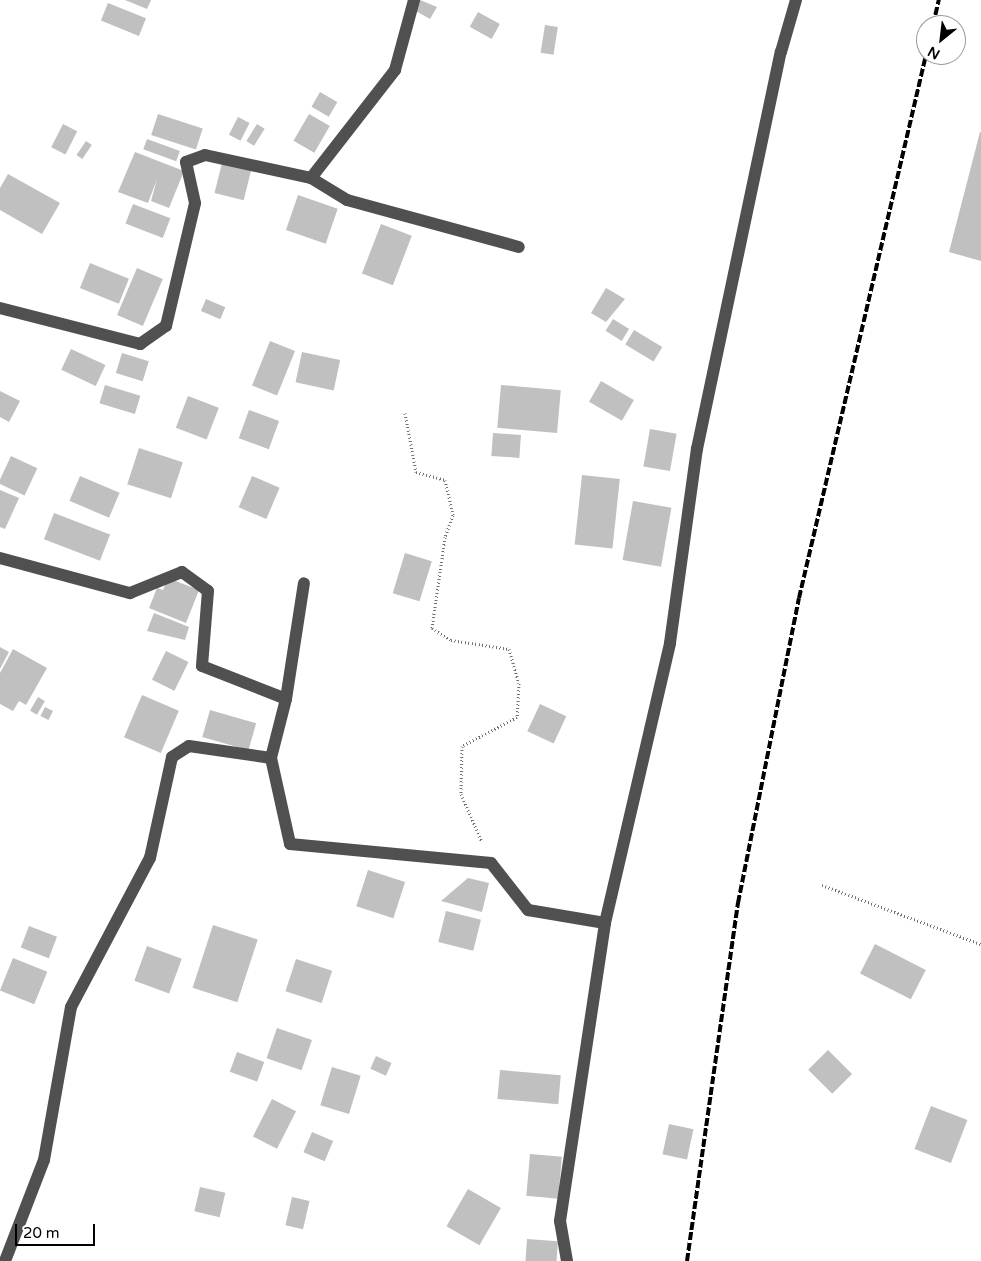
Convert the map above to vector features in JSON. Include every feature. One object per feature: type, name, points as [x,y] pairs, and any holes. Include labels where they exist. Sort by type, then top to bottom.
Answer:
[{"type":"street","points":[[311,178],[395,70],[414,0]]},
{"type":"street","points":[[567,1261],[560,1221],[605,923],[670,643],[697,449],[780,52],[796,0]]},
{"type":"street","points":[[0,308],[140,344],[166,326],[195,203],[186,162],[205,155],[311,178],[347,200],[520,247]]},
{"type":"street","points":[[0,558],[130,593],[182,572],[208,591],[202,666],[286,698]]},
{"type":"street","points":[[304,583],[286,698],[271,758],[290,844],[491,863],[528,910],[605,923]]},
{"type":"street","points":[[5,1261],[44,1160],[71,1006],[150,858],[172,757],[189,746],[271,758]]},
{"type":"path","points":[[405,414],[416,472],[445,480],[453,515],[445,537],[432,628],[452,640],[509,649],[519,683],[518,717],[462,746],[461,794],[491,863]]},
{"type":"path","points":[[822,885],[981,944]]},
{"type":"building","points":[[125,0],[151,0],[147,9]]},
{"type":"building","points":[[420,0],[437,7],[430,19],[414,10]]},
{"type":"building","points":[[108,3],[146,18],[139,36],[101,21]]},
{"type":"building","points":[[478,12],[500,24],[492,39],[470,27]]},
{"type":"building","points":[[545,25],[558,27],[553,55],[541,53]]},
{"type":"building","points":[[320,92],[337,102],[329,117],[312,107]]},
{"type":"building","points":[[158,114],[203,129],[196,149],[151,135]]},
{"type":"building","points":[[309,114],[330,126],[314,153],[294,141]]},
{"type":"building","points":[[238,117],[250,123],[241,141],[229,135]]},
{"type":"building","points":[[63,124],[77,131],[65,154],[51,147]]},
{"type":"building","points":[[257,124],[265,129],[254,146],[246,141]]},
{"type":"building","points":[[981,132],[981,261],[949,252]]},
{"type":"building","points":[[147,139],[180,151],[176,161],[143,149]]},
{"type":"building","points":[[86,141],[92,145],[82,159],[76,155]]},
{"type":"building","points":[[135,152],[184,171],[169,208],[151,201],[157,179],[148,203],[118,192]]},
{"type":"building","points":[[223,159],[252,166],[244,200],[215,193]]},
{"type":"building","points":[[8,174],[60,203],[42,234],[0,210],[0,188]]},
{"type":"building","points":[[298,195],[338,209],[326,244],[286,230]]},
{"type":"building","points":[[133,204],[170,218],[163,238],[125,224]]},
{"type":"building","points":[[381,224],[412,236],[393,285],[362,273]]},
{"type":"building","points":[[90,263],[129,279],[119,304],[80,288]]},
{"type":"building","points":[[137,268],[163,279],[143,326],[117,315]]},
{"type":"building","points":[[606,288],[625,299],[606,322],[591,313]]},
{"type":"building","points":[[206,299],[225,307],[220,319],[201,311]]},
{"type":"building","points":[[613,319],[629,329],[622,341],[606,331]]},
{"type":"building","points":[[634,330],[662,347],[654,362],[625,345]]},
{"type":"building","points":[[270,341],[295,351],[277,396],[252,386]]},
{"type":"building","points":[[71,349],[105,365],[96,386],[61,370]]},
{"type":"building","points":[[302,352],[340,360],[334,390],[296,382]]},
{"type":"building","points":[[122,353],[149,361],[143,381],[116,373]]},
{"type":"building","points":[[601,381],[634,400],[622,421],[589,402]]},
{"type":"building","points":[[105,385],[140,396],[135,414],[99,403]]},
{"type":"building","points":[[501,385],[561,390],[557,433],[497,428]]},
{"type":"building","points":[[0,391],[20,401],[9,422],[0,417]]},
{"type":"building","points":[[188,396],[219,408],[207,440],[176,428]]},
{"type":"building","points":[[249,410],[279,421],[269,449],[239,438]]},
{"type":"building","points":[[650,429],[677,434],[670,471],[643,466]]},
{"type":"building","points":[[493,433],[521,435],[519,458],[491,456]]},
{"type":"building","points":[[139,448],[183,462],[171,498],[127,484]]},
{"type":"building","points":[[11,456],[37,468],[25,495],[0,484],[0,480]]},
{"type":"building","points":[[582,475],[620,479],[612,549],[575,545]]},
{"type":"building","points":[[80,476],[120,493],[109,518],[69,501]]},
{"type":"building","points":[[252,476],[280,488],[266,519],[239,507]]},
{"type":"building","points":[[0,490],[19,498],[5,529],[0,527]]},
{"type":"building","points":[[633,501],[671,508],[661,567],[623,560]]},
{"type":"building","points":[[54,513],[110,535],[100,561],[44,539]]},
{"type":"building","points":[[405,553],[432,561],[419,601],[393,593]]},
{"type":"building","points":[[168,578],[199,590],[186,623],[149,608],[157,588],[163,590]]},
{"type":"building","points":[[154,613],[189,627],[185,640],[147,631]]},
{"type":"building","points":[[0,647],[9,652],[0,669]]},
{"type":"building","points":[[13,649],[47,668],[26,705],[19,701],[13,711],[0,704],[0,673]]},
{"type":"building","points":[[166,651],[188,662],[174,691],[152,680]]},
{"type":"building","points":[[142,695],[179,711],[161,753],[124,737]]},
{"type":"building","points":[[38,697],[45,701],[37,715],[30,711]]},
{"type":"building","points":[[540,704],[566,716],[554,743],[527,731]]},
{"type":"building","points":[[45,707],[53,711],[48,720],[40,716]]},
{"type":"building","points":[[210,710],[256,723],[248,750],[202,737]]},
{"type":"building","points":[[368,870],[405,882],[393,918],[356,906]]},
{"type":"building","points":[[468,878],[489,883],[482,912],[441,901]]},
{"type":"building","points":[[446,911],[481,920],[473,951],[438,942]]},
{"type":"building","points":[[213,925],[258,940],[237,1002],[193,988]]},
{"type":"building","points":[[29,926],[57,937],[49,958],[21,947]]},
{"type":"building","points":[[875,944],[926,970],[911,999],[860,973]]},
{"type":"building","points":[[147,946],[182,959],[169,993],[134,981]]},
{"type":"building","points":[[13,958],[47,972],[34,1004],[0,990]]},
{"type":"building","points":[[296,959],[332,971],[322,1003],[285,991]]},
{"type":"building","points":[[277,1028],[312,1040],[302,1070],[267,1058]]},
{"type":"building","points":[[828,1050],[852,1074],[832,1094],[808,1070]]},
{"type":"building","points":[[237,1052],[264,1062],[257,1082],[230,1072]]},
{"type":"building","points":[[376,1056],[392,1063],[386,1076],[370,1069]]},
{"type":"building","points":[[332,1067],[361,1076],[349,1114],[320,1105]]},
{"type":"building","points":[[500,1070],[561,1075],[558,1104],[497,1099]]},
{"type":"building","points":[[272,1099],[296,1111],[277,1149],[253,1136]]},
{"type":"building","points":[[931,1106],[967,1120],[951,1163],[915,1149]]},
{"type":"building","points":[[669,1124],[693,1129],[687,1160],[663,1154]]},
{"type":"building","points":[[312,1132],[333,1141],[325,1161],[303,1152]]},
{"type":"building","points":[[530,1154],[562,1157],[558,1199],[526,1196]]},
{"type":"building","points":[[200,1187],[225,1193],[220,1217],[194,1211]]},
{"type":"building","points":[[468,1189],[501,1208],[479,1245],[446,1226]]},
{"type":"building","points":[[292,1197],[310,1201],[303,1229],[285,1225]]},
{"type":"building","points":[[527,1239],[558,1241],[557,1261],[525,1261]]},
{"type":"railway","points":[[935,15],[939,0]]},
{"type":"railway","points":[[687,1261],[738,903],[799,598],[924,65]]}]
